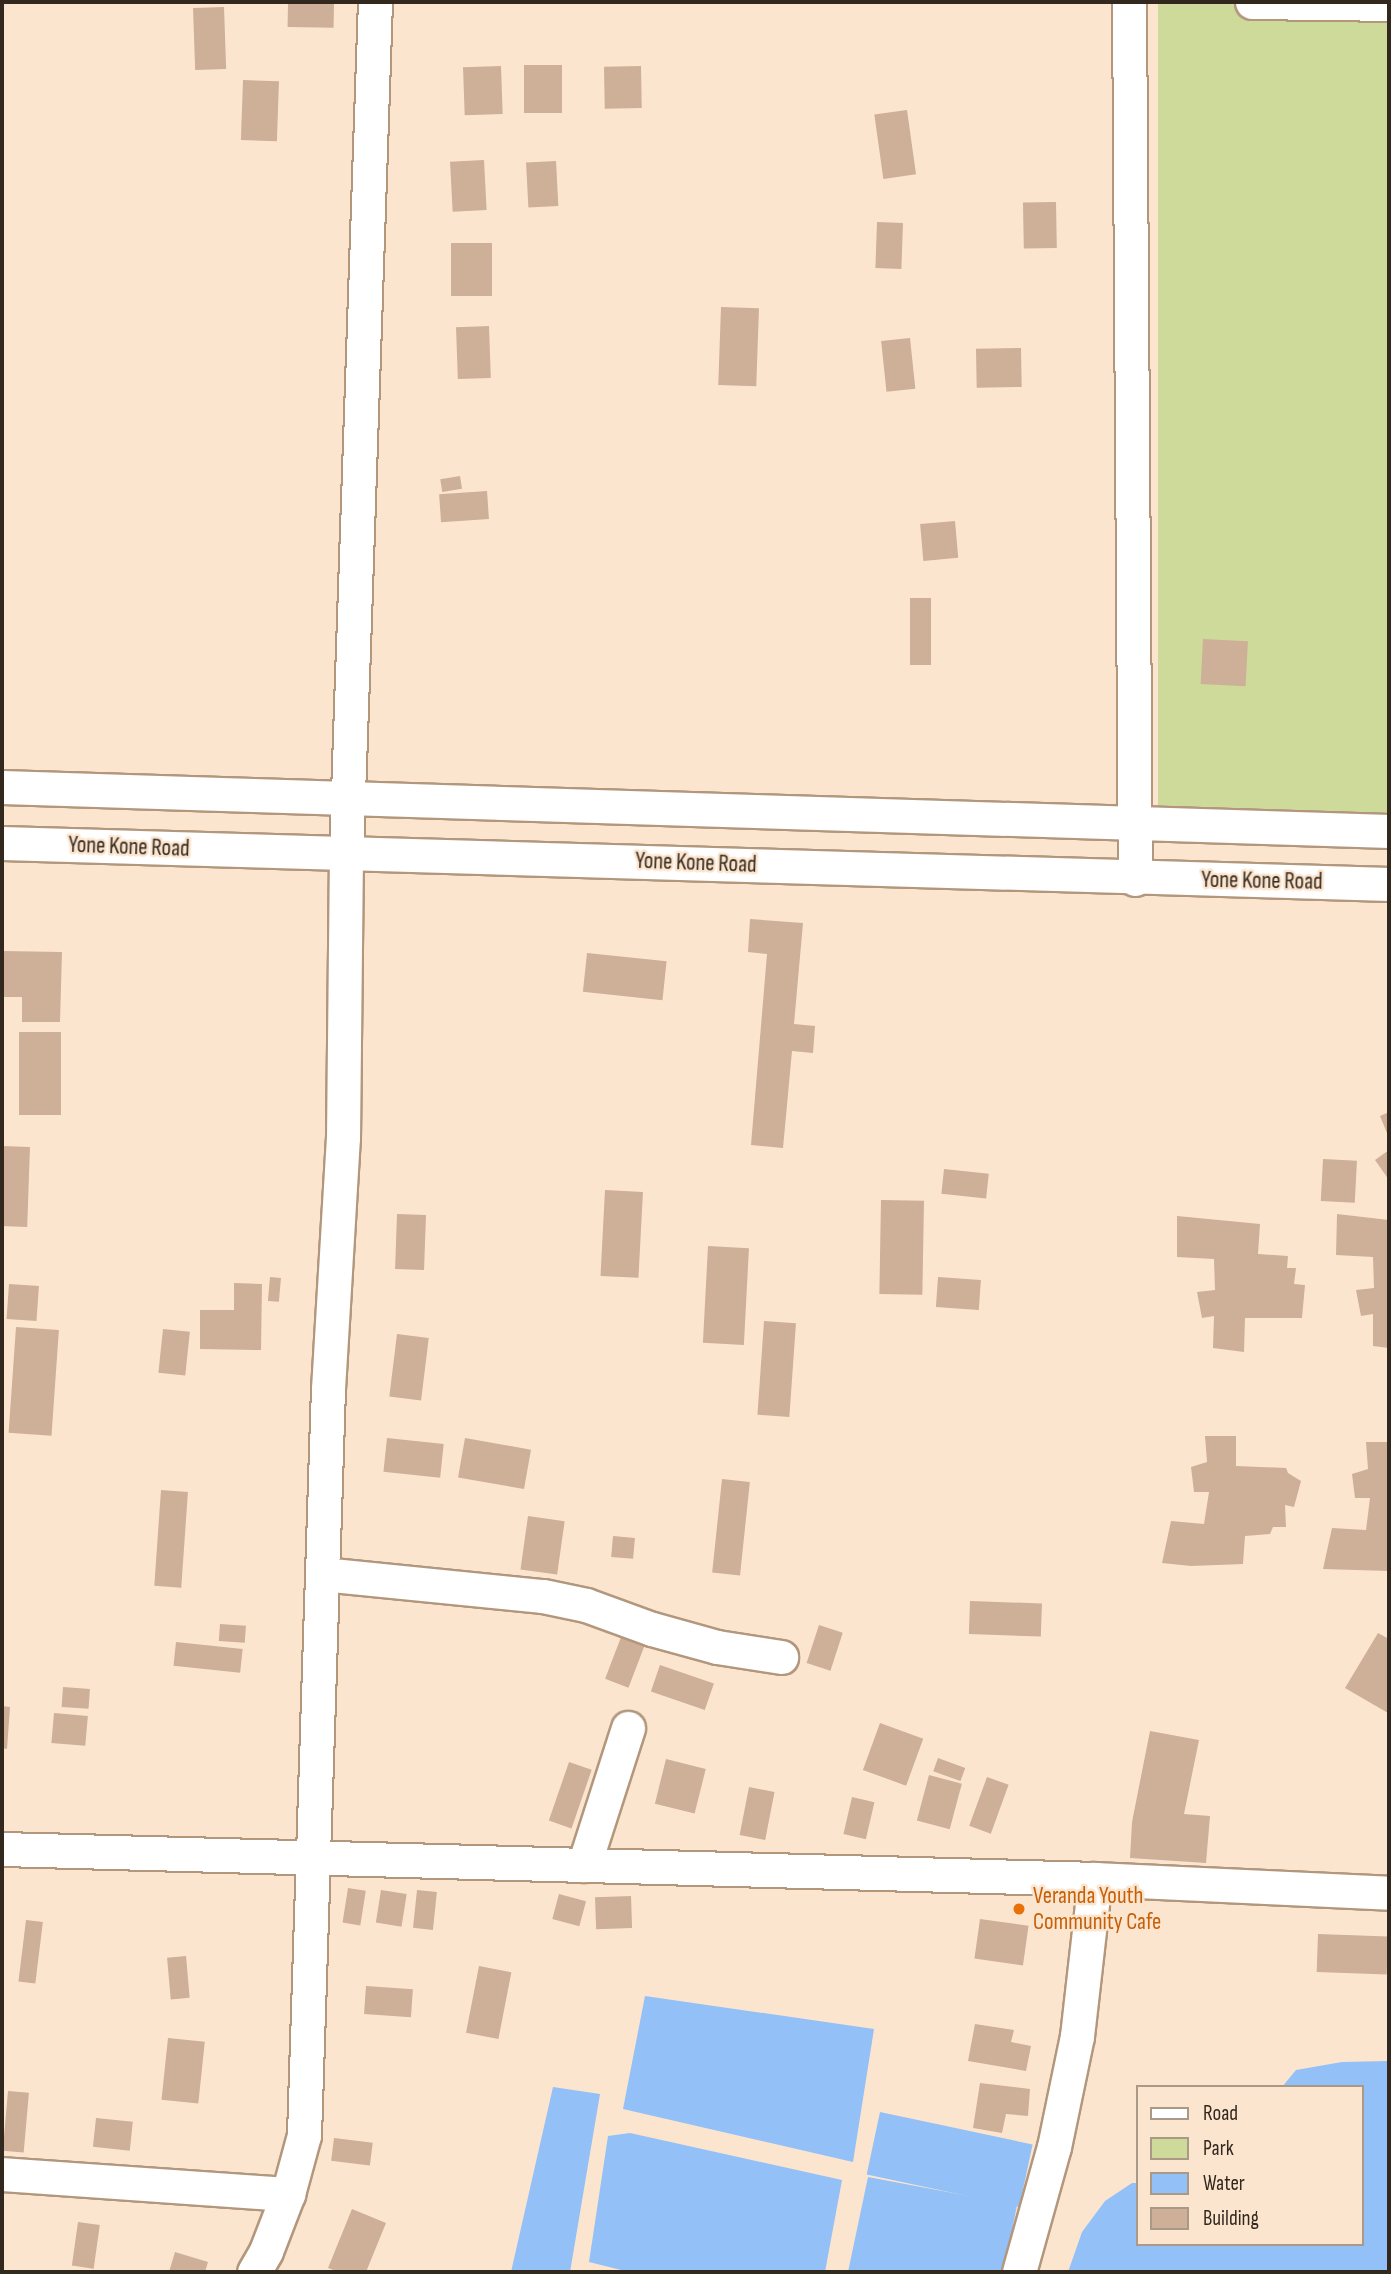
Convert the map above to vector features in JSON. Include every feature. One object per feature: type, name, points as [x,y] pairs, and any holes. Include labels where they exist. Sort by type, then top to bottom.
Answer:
[{"type":"street","points":[[254,2272],[267,2251],[288,2194],[304,2135],[328,1389],[343,1138],[346,853],[375,2]]},
{"type":"street","points":[[1129,2],[1137,824],[1135,878]]},
{"type":"street","points":[[1252,2],[1389,4]]},
{"type":"street","points":[[2,787],[1389,831]]},
{"type":"street","points":[[654,862],[658,809]]},
{"type":"street","name":"Yone Kone Road","points":[[2,843],[1389,884]]},
{"type":"street","points":[[322,1574],[544,1596],[586,1605],[652,1629],[717,1647],[781,1657]]},
{"type":"street","points":[[583,1864],[628,1728]]},
{"type":"street","points":[[2,1849],[1095,1879],[1389,1893]]},
{"type":"street","points":[[1019,2272],[1054,2147],[1077,2036],[1095,1879]]},
{"type":"street","points":[[2,2174],[288,2194]]},
{"type":"green space","points":[[1158,2],[1389,2],[1389,824],[1158,824]]},
{"type":"water","points":[[645,1996],[874,2029],[853,2162],[623,2109]]},
{"type":"water","points":[[1389,2061],[1389,2272],[1068,2272],[1082,2232],[1105,2201],[1132,2183],[1136,2183],[1136,2246],[1363,2246],[1363,2085],[1284,2085],[1296,2070],[1342,2062]]},
{"type":"water","points":[[553,2087],[600,2094],[570,2272],[511,2272]]},
{"type":"water","points":[[880,2112],[1033,2144],[1019,2207],[867,2175]]},
{"type":"water","points":[[630,2133],[842,2180],[825,2272],[629,2272],[589,2262],[608,2136]]},
{"type":"water","points":[[868,2177],[1017,2205],[1004,2272],[848,2272]]},
{"type":"building","points":[[288,3],[334,4],[334,28],[288,27]]},
{"type":"building","points":[[224,7],[226,69],[195,70],[193,8]]},
{"type":"building","points":[[524,65],[562,65],[562,113],[524,113]]},
{"type":"building","points":[[501,66],[503,114],[465,115],[463,67]]},
{"type":"building","points":[[641,66],[642,108],[605,109],[604,67]]},
{"type":"building","points":[[243,80],[279,81],[277,141],[241,140]]},
{"type":"building","points":[[907,110],[916,174],[883,179],[874,115]]},
{"type":"building","points":[[484,160],[487,210],[453,212],[450,162]]},
{"type":"building","points":[[556,161],[558,206],[528,208],[526,163]]},
{"type":"building","points":[[1056,202],[1057,248],[1024,249],[1023,203]]},
{"type":"building","points":[[877,222],[903,223],[901,269],[875,268]]},
{"type":"building","points":[[451,243],[492,243],[492,296],[451,296]]},
{"type":"building","points":[[721,307],[759,308],[756,386],[718,385]]},
{"type":"building","points":[[489,326],[491,378],[458,379],[456,327]]},
{"type":"building","points":[[910,338],[915,389],[886,392],[881,341]]},
{"type":"building","points":[[1021,348],[1022,387],[977,388],[976,349]]},
{"type":"building","points":[[460,476],[462,489],[442,492],[440,479]]},
{"type":"building","points":[[487,491],[489,519],[441,522],[439,494]]},
{"type":"building","points":[[955,521],[958,558],[923,561],[920,524]]},
{"type":"building","points":[[910,598],[931,598],[931,665],[910,665]]},
{"type":"building","points":[[1203,639],[1248,641],[1246,686],[1201,684]]},
{"type":"building","points":[[750,919],[803,923],[794,1024],[815,1026],[813,1053],[792,1051],[783,1148],[751,1145],[767,954],[748,952]]},
{"type":"building","points":[[2,951],[62,952],[60,1022],[22,1022],[22,997],[2,997]]},
{"type":"building","points":[[587,953],[667,961],[662,1000],[583,992]]},
{"type":"building","points":[[19,1032],[61,1032],[61,1115],[19,1115]]},
{"type":"building","points":[[1389,1112],[1389,1138],[1380,1116]]},
{"type":"building","points":[[2,1146],[30,1147],[27,1227],[2,1226]]},
{"type":"building","points":[[1389,1150],[1389,1180],[1375,1160]]},
{"type":"building","points":[[1323,1159],[1357,1161],[1355,1203],[1321,1201]]},
{"type":"building","points":[[944,1169],[989,1174],[986,1199],[941,1194]]},
{"type":"building","points":[[605,1190],[643,1192],[638,1278],[600,1276]]},
{"type":"building","points":[[881,1200],[924,1201],[922,1295],[879,1294]]},
{"type":"building","points":[[397,1214],[426,1215],[424,1270],[395,1269]]},
{"type":"building","points":[[1337,1214],[1389,1220],[1389,1348],[1373,1346],[1373,1314],[1361,1316],[1356,1290],[1374,1288],[1373,1257],[1336,1255]]},
{"type":"building","points":[[1177,1216],[1260,1224],[1258,1254],[1288,1256],[1287,1268],[1296,1268],[1294,1284],[1305,1285],[1302,1318],[1245,1318],[1244,1352],[1213,1348],[1214,1316],[1202,1318],[1197,1292],[1215,1290],[1214,1259],[1177,1257]]},
{"type":"building","points":[[708,1246],[749,1248],[744,1345],[703,1343]]},
{"type":"building","points":[[270,1277],[281,1278],[279,1302],[268,1301]]},
{"type":"building","points":[[938,1277],[981,1280],[979,1310],[936,1307]]},
{"type":"building","points":[[234,1283],[262,1284],[261,1350],[200,1349],[200,1310],[234,1310]]},
{"type":"building","points":[[9,1284],[39,1286],[36,1321],[7,1319]]},
{"type":"building","points":[[764,1321],[796,1323],[789,1417],[757,1415]]},
{"type":"building","points":[[16,1327],[59,1330],[52,1436],[9,1433]]},
{"type":"building","points":[[163,1329],[190,1332],[185,1376],[158,1373]]},
{"type":"building","points":[[397,1334],[429,1338],[421,1400],[389,1397]]},
{"type":"building","points":[[1205,1436],[1236,1436],[1236,1466],[1286,1468],[1288,1473],[1301,1481],[1294,1507],[1285,1505],[1286,1527],[1273,1527],[1270,1534],[1245,1536],[1243,1564],[1191,1566],[1162,1563],[1171,1521],[1204,1524],[1209,1492],[1194,1492],[1191,1467],[1207,1462]]},
{"type":"building","points":[[387,1438],[444,1444],[440,1478],[383,1472]]},
{"type":"building","points":[[465,1438],[531,1450],[524,1489],[458,1477]]},
{"type":"building","points":[[1366,1442],[1389,1442],[1389,1571],[1323,1569],[1332,1528],[1366,1530],[1370,1498],[1355,1498],[1352,1474],[1368,1469]]},
{"type":"building","points":[[722,1479],[750,1482],[740,1575],[712,1572]]},
{"type":"building","points":[[161,1490],[188,1492],[181,1588],[154,1586]]},
{"type":"building","points":[[528,1516],[565,1521],[557,1575],[520,1569]]},
{"type":"building","points":[[613,1536],[635,1538],[633,1559],[611,1557]]},
{"type":"building","points":[[970,1601],[1042,1604],[1041,1636],[969,1634]]},
{"type":"building","points":[[220,1624],[246,1626],[245,1643],[219,1641]]},
{"type":"building","points":[[819,1625],[843,1633],[830,1671],[807,1663]]},
{"type":"building","points":[[623,1632],[646,1641],[628,1688],[605,1679]]},
{"type":"building","points":[[1378,1633],[1389,1639],[1388,1713],[1345,1688]]},
{"type":"building","points":[[176,1642],[243,1649],[240,1673],[173,1666]]},
{"type":"building","points":[[660,1665],[714,1684],[705,1710],[651,1691]]},
{"type":"building","points":[[63,1687],[90,1689],[89,1709],[62,1707]]},
{"type":"building","points":[[2,1706],[10,1707],[7,1749],[2,1748]]},
{"type":"building","points":[[54,1713],[88,1716],[85,1746],[51,1743]]},
{"type":"building","points":[[880,1723],[923,1739],[906,1786],[863,1770]]},
{"type":"building","points":[[1150,1731],[1199,1740],[1184,1814],[1210,1816],[1206,1863],[1130,1858],[1132,1822]]},
{"type":"building","points":[[938,1758],[965,1768],[960,1781],[933,1771]]},
{"type":"building","points":[[666,1759],[706,1769],[695,1814],[655,1804]]},
{"type":"building","points":[[569,1762],[592,1770],[572,1828],[549,1821]]},
{"type":"building","points":[[929,1775],[962,1784],[950,1829],[917,1820]]},
{"type":"building","points":[[987,1777],[1009,1785],[991,1834],[969,1826]]},
{"type":"building","points":[[749,1787],[775,1792],[765,1840],[740,1835]]},
{"type":"building","points":[[852,1797],[874,1802],[866,1839],[843,1834]]},
{"type":"building","points":[[348,1888],[366,1891],[360,1925],[343,1923]]},
{"type":"building","points":[[381,1890],[407,1894],[402,1927],[376,1923]]},
{"type":"building","points":[[417,1890],[437,1892],[433,1930],[413,1928]]},
{"type":"building","points":[[559,1894],[586,1901],[579,1926],[552,1919]]},
{"type":"building","points":[[631,1896],[632,1928],[596,1929],[595,1897]]},
{"type":"building","points":[[980,1919],[1029,1926],[1023,1965],[974,1959]]},
{"type":"building","points":[[26,1920],[43,1922],[35,1984],[18,1982]]},
{"type":"building","points":[[1318,1934],[1388,1936],[1387,1974],[1317,1972]]},
{"type":"building","points":[[186,1956],[190,1998],[171,1999],[167,1958]]},
{"type":"building","points":[[479,1966],[511,1972],[498,2039],[466,2033]]},
{"type":"building","points":[[366,1986],[413,1989],[411,2017],[364,2014]]},
{"type":"building","points":[[975,2024],[1014,2030],[1011,2042],[1031,2046],[1026,2071],[968,2061]]},
{"type":"building","points":[[168,2038],[205,2042],[198,2104],[162,2100]]},
{"type":"building","points":[[980,2083],[1030,2089],[1028,2116],[1006,2114],[1002,2133],[973,2128]]},
{"type":"building","points":[[8,2091],[29,2093],[24,2153],[3,2151]]},
{"type":"building","points":[[96,2118],[133,2122],[130,2151],[93,2147]]},
{"type":"building","points":[[334,2138],[373,2143],[370,2166],[331,2161]]},
{"type":"building","points":[[352,2209],[386,2223],[366,2272],[339,2272],[328,2268]]},
{"type":"building","points":[[78,2222],[100,2225],[94,2269],[72,2266]]},
{"type":"building","points":[[175,2252],[208,2262],[205,2272],[169,2272]]},
{"type":"place","name":"Veranda Youth Community Cafe","points":[[1019,1909]]}]
